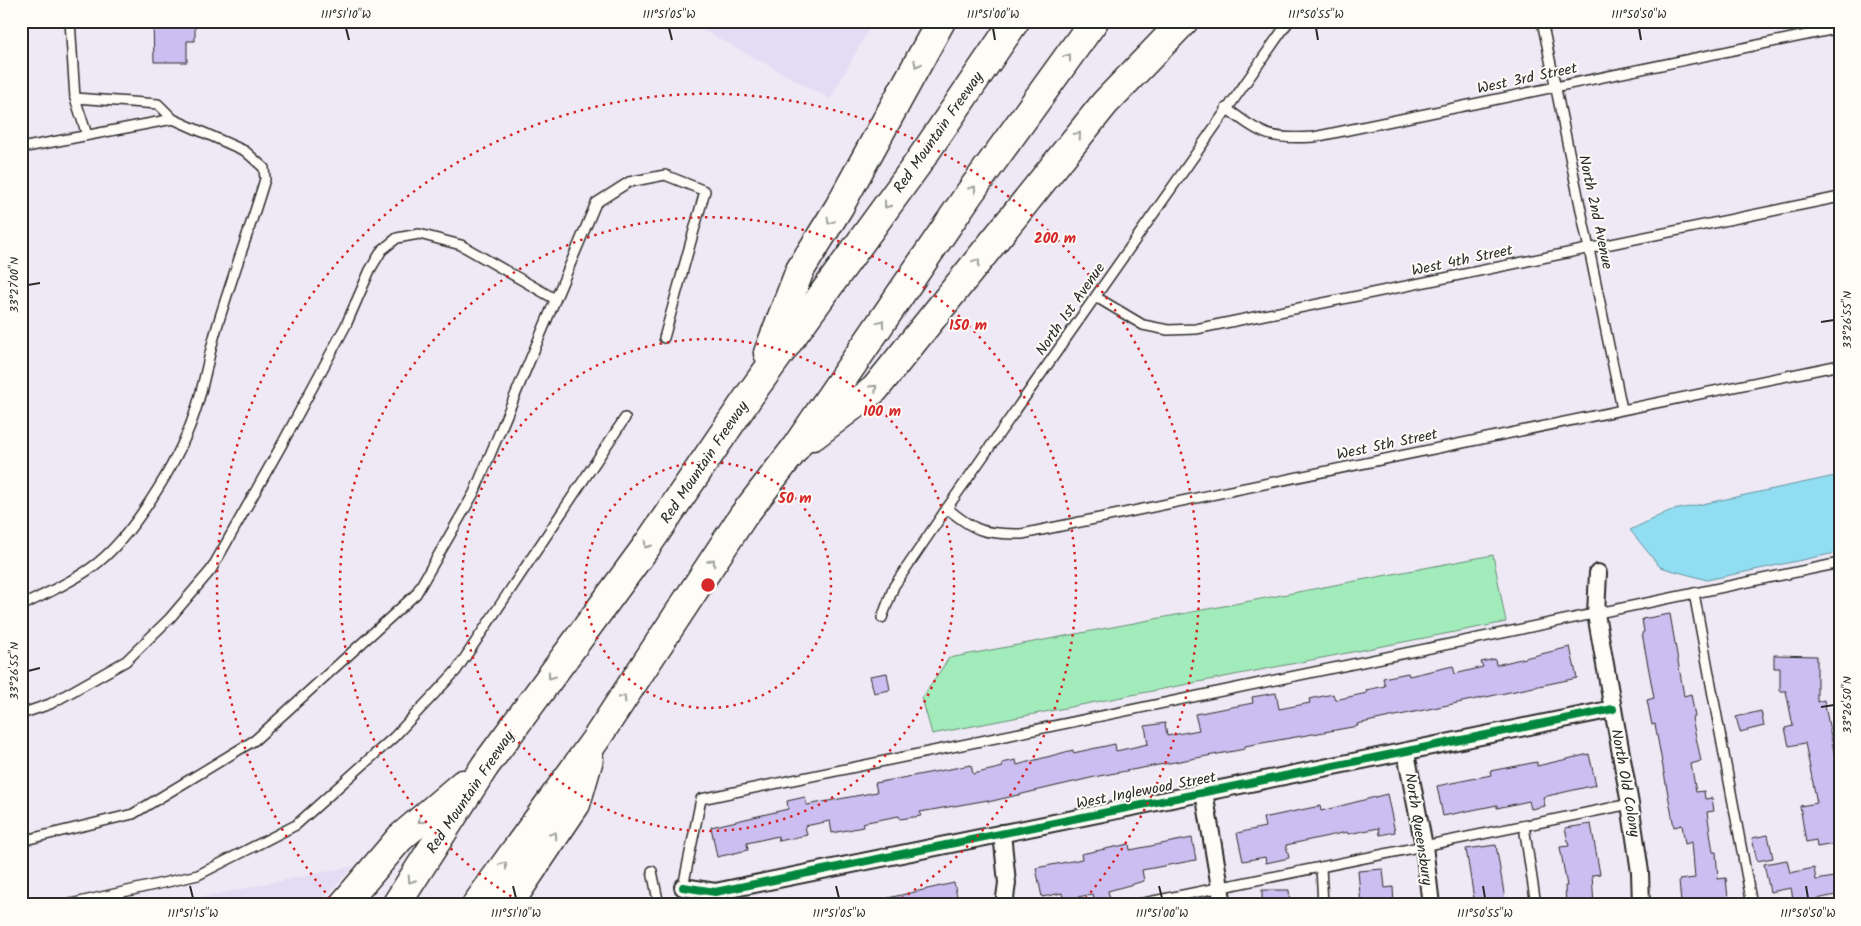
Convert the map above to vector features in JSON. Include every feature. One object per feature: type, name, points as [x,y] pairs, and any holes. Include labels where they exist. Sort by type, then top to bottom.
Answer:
[{"type":"highway","points":[[754,389],[800,270],[839,207],[941,21]]},
{"type":"highway","name":"Red Mountain Freeway","points":[[396,905],[485,766],[646,547],[754,389],[916,166],[1015,21]]},
{"type":"highway","points":[[476,905],[596,739],[743,516],[794,450],[969,194],[1094,21]]},
{"type":"highway","points":[[794,450],[875,389],[1105,104],[1184,21]]},
{"type":"highway","points":[[508,905],[576,804],[596,739]]},
{"type":"highway","points":[[343,905],[400,838],[485,766]]},
{"type":"street","name":"North Old Colony","points":[[1598,572],[1596,614],[1630,804],[1640,872],[1641,905]]},
{"type":"street","name":"West Inglewood Street","points":[[683,887],[715,892],[1204,792],[1406,753],[1613,709]]},
{"type":"street","name":"North Queensbury","points":[[1406,753],[1424,846],[1431,905]]},
{"type":"street","points":[[1204,792],[1222,887],[1223,905]]},
{"type":"street","points":[[1002,833],[1007,883],[1004,905]]},
{"type":"lane","points":[[70,21],[75,98],[87,135]]},
{"type":"lane","name":"North 1st Avenue","points":[[882,618],[894,586],[947,508],[1226,108],[1289,21]]},
{"type":"lane","name":"North 2nd Avenue","points":[[1542,21],[1622,409]]},
{"type":"lane","name":"West 3rd Street","points":[[1226,108],[1261,133],[1286,138],[1314,137],[1840,28]]},
{"type":"lane","points":[[21,606],[60,587],[93,567],[121,540],[183,446],[195,413],[216,328],[265,179],[264,168],[245,151],[173,119],[158,104],[75,98]]},
{"type":"lane","points":[[21,148],[173,119]]},
{"type":"lane","points":[[21,841],[133,814],[256,740],[416,594],[474,493],[596,203],[629,182],[665,175],[705,191],[664,338]]},
{"type":"lane","name":"West 4th Street","points":[[1096,297],[1143,325],[1168,330],[1196,329],[1840,197]]},
{"type":"lane","points":[[21,714],[50,704],[126,661],[170,618],[211,570],[346,325],[370,270],[382,250],[397,238],[419,234],[461,245],[554,299]]},
{"type":"lane","name":"West 5th Street","points":[[947,508],[966,524],[990,534],[1022,534],[1840,364]]},
{"type":"lane","points":[[66,905],[198,875],[296,824],[394,737],[456,671],[625,418]]},
{"type":"lane","points":[[683,887],[700,799],[1840,563]]},
{"type":"lane","points":[[1694,593],[1752,905]]},
{"type":"lane","points":[[1134,905],[1630,804]]},
{"type":"lane","points":[[1524,826],[1536,905]]},
{"type":"lane","points":[[1321,867],[1323,905]]},
{"type":"lane","points":[[652,871],[659,905]]},
{"type":"shaded area","points":[[708,21],[873,21],[830,99],[703,30]]},
{"type":"shaded area","points":[[354,866],[318,905],[164,905],[202,897]]},
{"type":"green space","points":[[1493,555],[1506,622],[932,734],[922,698],[949,658]]},
{"type":"water","points":[[1840,475],[1840,552],[1707,580],[1660,567],[1630,530],[1669,511]]},
{"type":"building","points":[[153,21],[186,21],[186,26],[195,26],[195,41],[187,41],[187,62],[154,62]]},
{"type":"building","points":[[1670,614],[1684,696],[1691,694],[1695,717],[1692,718],[1701,761],[1691,764],[1696,792],[1704,791],[1705,799],[1712,798],[1714,811],[1707,812],[1713,852],[1716,852],[1718,879],[1726,878],[1728,899],[1681,903],[1679,880],[1695,878],[1692,842],[1685,844],[1682,825],[1674,827],[1655,724],[1652,725],[1647,700],[1654,698],[1642,633],[1644,632],[1642,619]]},
{"type":"building","points":[[1570,647],[1577,678],[1357,724],[1358,726],[1245,746],[1245,749],[1099,776],[988,802],[988,800],[920,812],[921,816],[900,819],[899,816],[862,823],[863,827],[832,833],[830,821],[805,826],[807,835],[779,841],[778,836],[747,843],[748,850],[717,857],[711,827],[788,809],[787,801],[805,797],[807,805],[877,792],[875,783],[971,765],[973,774],[1003,767],[1002,763],[1016,760],[1017,765],[1073,750],[1073,753],[1115,744],[1116,751],[1148,744],[1145,726],[1165,723],[1167,736],[1199,730],[1195,714],[1253,703],[1252,697],[1276,693],[1279,709],[1310,703],[1309,699],[1333,694],[1335,700],[1367,693],[1366,690],[1385,686],[1383,678],[1408,673],[1409,676],[1453,666],[1455,674],[1483,667],[1481,662],[1495,659],[1496,665]]},
{"type":"building","points":[[1774,655],[1817,656],[1817,702],[1824,700],[1840,783],[1840,843],[1817,847],[1816,840],[1806,842],[1800,806],[1817,803],[1805,743],[1789,746],[1785,728],[1793,726],[1786,691],[1780,691],[1780,668],[1774,668]]},
{"type":"building","points":[[887,673],[890,690],[874,693],[870,676]]},
{"type":"building","points":[[1761,711],[1764,726],[1740,732],[1736,717]]},
{"type":"building","points":[[1589,754],[1596,785],[1543,797],[1545,806],[1531,809],[1529,801],[1497,808],[1497,805],[1443,816],[1437,786],[1491,775],[1490,771],[1537,762],[1537,766]]},
{"type":"building","points":[[1387,794],[1395,832],[1380,835],[1379,828],[1348,834],[1347,832],[1286,845],[1289,858],[1266,863],[1265,857],[1243,861],[1237,833],[1265,827],[1263,818],[1320,806],[1321,811]]},
{"type":"building","points":[[1591,824],[1600,874],[1592,875],[1594,905],[1566,905],[1565,886],[1567,886],[1560,847],[1569,846],[1565,828]]},
{"type":"building","points":[[1768,835],[1773,858],[1757,861],[1752,838]]},
{"type":"building","points":[[1192,838],[1196,860],[1142,870],[1144,881],[1108,891],[1110,900],[1095,903],[1093,894],[1063,900],[1062,893],[1042,897],[1036,868],[1082,859],[1081,854],[1129,844],[1130,850]]},
{"type":"building","points":[[1496,845],[1506,905],[1475,905],[1466,849]]},
{"type":"building","points":[[1787,860],[1790,873],[1814,868],[1816,880],[1840,876],[1840,894],[1794,904],[1791,888],[1770,892],[1764,864]]},
{"type":"building","points":[[1383,869],[1385,888],[1393,887],[1394,905],[1361,905],[1358,871]]},
{"type":"building","points":[[954,883],[959,905],[889,905],[888,898]]},
{"type":"building","points":[[1262,890],[1289,890],[1290,905],[1262,905]]},
{"type":"cycle path","points":[[683,887],[715,892],[1613,709]]}]
